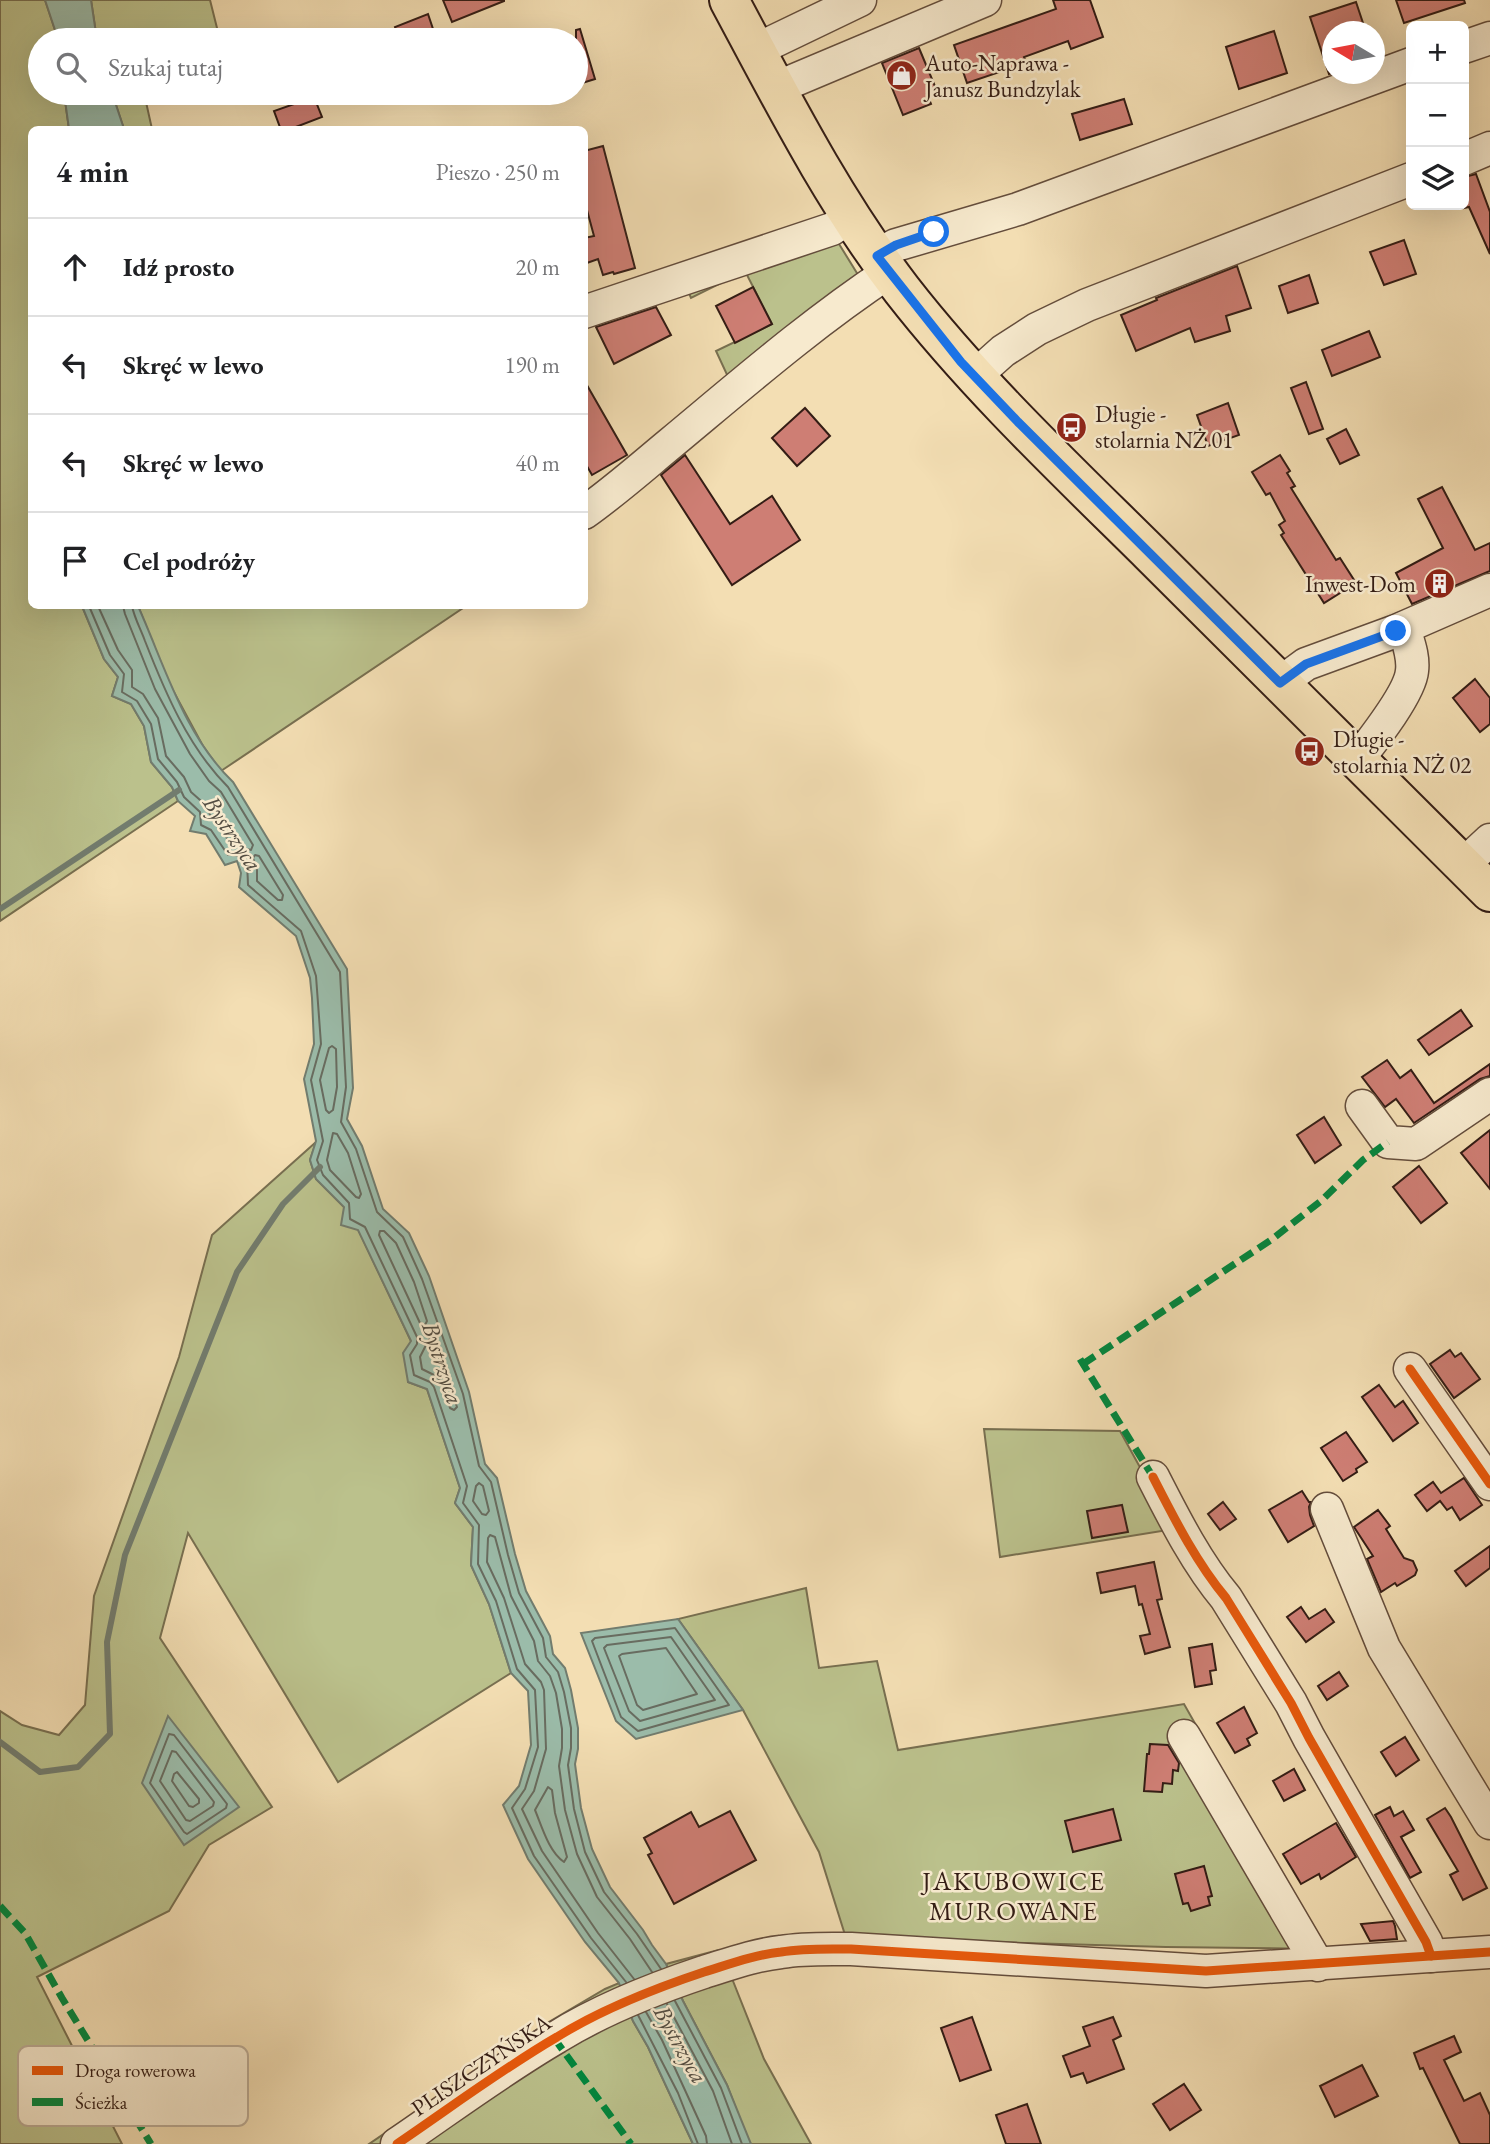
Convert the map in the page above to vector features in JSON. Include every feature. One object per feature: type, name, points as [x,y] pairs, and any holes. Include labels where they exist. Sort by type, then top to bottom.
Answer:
[{"type":"main road","points":[[729,0],[803,139],[851,217],[883,264],[936,332],[1018,422],[1358,759],[1476,852],[1490,891]]},
{"type":"street","points":[[756,51],[860,0]]},
{"type":"street","points":[[776,88],[985,0]]},
{"type":"street","points":[[1469,45],[1490,38]]},
{"type":"street","points":[[588,510],[621,487],[735,389],[832,312],[883,264],[896,245],[1018,209],[1406,66]]},
{"type":"street","points":[[1469,157],[1490,148]]},
{"type":"street","points":[[975,376],[1003,351],[1037,329],[1087,305],[1406,181]]},
{"type":"street","points":[[588,311],[832,229],[851,217]]},
{"type":"street","points":[[1280,683],[1306,664],[1404,628],[1490,590]]},
{"type":"street","points":[[1358,759],[1384,724],[1412,673],[1411,650],[1404,628]]},
{"type":"street","points":[[1362,1106],[1388,1142],[1416,1144],[1490,1094]]},
{"type":"street","points":[[1410,1369],[1490,1484]]},
{"type":"street","points":[[1153,1477],[1179,1528],[1291,1703],[1426,1942],[1431,1956]]},
{"type":"street","points":[[1327,1509],[1384,1648],[1490,1823]]},
{"type":"street","points":[[1184,1736],[1318,1965]]},
{"type":"street","name":"PLISZCZYŃSKA","points":[[397,2144],[554,2038],[588,2020],[695,1975],[763,1955],[793,1950],[827,1949],[1190,1971],[1318,1965],[1490,1952]]},
{"type":"green space","points":[[0,0],[45,0],[54,28],[28,28],[28,105],[66,105],[69,126],[28,126],[28,609],[83,609],[104,659],[118,677],[112,696],[131,704],[144,726],[151,762],[172,787],[178,801],[0,921]]},
{"type":"green space","points":[[91,0],[210,0],[217,28],[95,28]]},
{"type":"green space","points":[[116,105],[147,105],[151,126],[123,126]]},
{"type":"green space","points":[[831,231],[860,278],[729,379],[716,351],[772,324],[745,271],[691,298],[684,282]]},
{"type":"green space","points":[[139,609],[462,609],[221,771],[203,746],[169,683]]},
{"type":"green space","points":[[316,1142],[310,1160],[316,1179],[344,1207],[358,1229],[411,1341],[408,1382],[427,1389],[460,1488],[455,1503],[473,1527],[471,1565],[489,1604],[511,1673],[338,1782],[188,1533],[160,1638],[272,1807],[209,1845],[169,1911],[37,1977],[72,2046],[18,2046],[18,2126],[113,2126],[122,2144],[0,2144],[0,1711],[22,1725],[59,1735],[85,1705],[94,1596],[179,1357],[212,1235]]},
{"type":"green space","points":[[984,1429],[1120,1431],[1174,1529],[1000,1557]]},
{"type":"green space","points":[[806,1588],[819,1668],[877,1661],[898,1750],[1184,1704],[1323,1949],[846,1938],[819,1852],[743,1710],[678,1619]]},
{"type":"green space","points":[[719,1950],[729,1963],[733,1981],[764,2059],[811,2144],[751,2144],[747,2138],[727,2085],[666,1964]]},
{"type":"green space","points":[[619,1983],[633,2021],[693,2144],[369,2144],[542,2026]]},
{"type":"water","points":[[45,0],[91,0],[95,28],[54,28]]},
{"type":"water","points":[[66,105],[116,105],[123,126],[69,126]]},
{"type":"water","name":"Bystrzyca","points":[[83,609],[139,609],[177,699],[201,743],[233,782],[347,969],[353,1088],[347,1119],[362,1146],[383,1209],[409,1233],[429,1276],[469,1392],[485,1464],[497,1478],[526,1591],[550,1636],[553,1654],[565,1668],[578,1728],[575,1764],[581,1808],[592,1849],[610,1887],[666,1964],[727,2085],[751,2144],[693,2144],[633,2021],[619,1983],[585,1942],[528,1859],[503,1805],[519,1786],[531,1745],[528,1691],[511,1673],[489,1604],[471,1565],[473,1527],[455,1503],[460,1488],[427,1389],[408,1382],[403,1353],[411,1341],[358,1230],[341,1225],[344,1207],[316,1179],[310,1160],[316,1141],[304,1079],[314,1044],[312,998],[310,978],[296,936],[239,887],[241,873],[237,861],[225,865],[206,834],[190,831],[195,816],[178,801],[172,787],[151,762],[144,726],[131,704],[112,696],[118,677],[104,659]]},
{"type":"water","points":[[678,1619],[743,1710],[636,1739],[616,1721],[581,1633]]},
{"type":"water","points":[[168,1716],[239,1807],[184,1845],[142,1783]]},
{"type":"building","points":[[443,0],[504,0],[504,1],[452,22]]},
{"type":"building","points":[[1053,0],[1090,0],[1103,37],[1071,49],[1068,41],[1024,57],[1026,63],[967,83],[954,45],[1056,9]]},
{"type":"building","points":[[1396,0],[1464,0],[1465,3],[1404,23]]},
{"type":"building","points":[[1356,2],[1362,21],[1322,21],[1322,53],[1310,17]]},
{"type":"building","points":[[428,14],[433,28],[395,28]]},
{"type":"building","points":[[1274,31],[1287,73],[1239,89],[1226,47]]},
{"type":"building","points":[[919,48],[937,91],[927,94],[931,104],[903,115],[882,63]]},
{"type":"building","points":[[588,56],[595,79],[588,81]]},
{"type":"building","points":[[1124,99],[1132,124],[1080,140],[1072,114]]},
{"type":"building","points":[[291,105],[317,105],[322,117],[298,126],[280,126],[274,111]]},
{"type":"building","points":[[603,146],[635,268],[603,275],[598,259],[588,263],[588,237],[594,236],[588,214],[588,150]]},
{"type":"building","points":[[1476,174],[1490,212],[1490,254],[1469,207],[1469,176]]},
{"type":"building","points":[[1404,240],[1416,274],[1384,285],[1370,252]]},
{"type":"building","points":[[1237,266],[1251,308],[1226,316],[1230,331],[1195,342],[1190,328],[1136,351],[1121,315]]},
{"type":"building","points":[[1309,275],[1318,303],[1288,313],[1279,286]]},
{"type":"building","points":[[753,287],[772,324],[735,343],[716,306]]},
{"type":"building","points":[[656,307],[671,335],[614,364],[596,327]]},
{"type":"building","points":[[1369,331],[1380,357],[1332,376],[1322,350]]},
{"type":"building","points":[[1306,382],[1323,429],[1309,434],[1291,388]]},
{"type":"building","points":[[588,387],[627,455],[592,475],[588,468]]},
{"type":"building","points":[[1228,403],[1239,435],[1208,446],[1197,415]]},
{"type":"building","points":[[805,408],[830,436],[797,466],[772,438]]},
{"type":"building","points":[[1346,429],[1359,455],[1340,464],[1327,439]]},
{"type":"building","points":[[685,455],[730,524],[772,496],[800,540],[732,585],[661,475]]},
{"type":"building","points":[[1280,455],[1295,486],[1291,488],[1336,560],[1340,558],[1356,583],[1324,603],[1281,535],[1284,533],[1279,525],[1285,521],[1270,493],[1266,495],[1252,472]]},
{"type":"building","points":[[1442,487],[1475,550],[1490,543],[1490,571],[1412,604],[1396,573],[1443,548],[1418,499]]},
{"type":"building","points":[[1475,679],[1490,698],[1490,724],[1480,732],[1453,698]]},
{"type":"building","points":[[1461,1010],[1472,1026],[1429,1055],[1418,1040]]},
{"type":"building","points":[[1387,1060],[1400,1078],[1411,1070],[1434,1103],[1490,1064],[1490,1076],[1480,1079],[1414,1123],[1396,1099],[1385,1107],[1362,1077]]},
{"type":"building","points":[[1324,1117],[1341,1145],[1315,1163],[1297,1135]]},
{"type":"building","points":[[1490,1130],[1490,1189],[1461,1153]]},
{"type":"building","points":[[1419,1166],[1447,1203],[1421,1223],[1393,1187]]},
{"type":"building","points":[[1450,1350],[1455,1357],[1461,1353],[1480,1379],[1454,1398],[1430,1364]]},
{"type":"building","points":[[1379,1385],[1395,1407],[1403,1401],[1418,1423],[1393,1441],[1362,1397]]},
{"type":"building","points":[[1346,1432],[1367,1462],[1343,1481],[1321,1448]]},
{"type":"building","points":[[1464,1478],[1482,1505],[1460,1520],[1452,1507],[1447,1510],[1440,1501],[1427,1511],[1415,1495],[1433,1482],[1441,1493]]},
{"type":"building","points":[[1302,1491],[1311,1502],[1310,1515],[1314,1526],[1288,1542],[1269,1510]]},
{"type":"building","points":[[1223,1502],[1236,1519],[1220,1530],[1208,1514]]},
{"type":"building","points":[[1122,1505],[1128,1532],[1092,1538],[1087,1511]]},
{"type":"building","points":[[1378,1510],[1390,1526],[1386,1529],[1404,1558],[1413,1561],[1417,1570],[1415,1575],[1397,1586],[1395,1583],[1381,1592],[1367,1559],[1373,1556],[1354,1527]]},
{"type":"building","points":[[1490,1546],[1490,1568],[1466,1586],[1455,1571]]},
{"type":"building","points":[[1154,1562],[1162,1599],[1157,1600],[1170,1647],[1145,1654],[1140,1636],[1150,1634],[1135,1586],[1101,1593],[1097,1573]]},
{"type":"building","points":[[1301,1607],[1309,1619],[1325,1609],[1334,1622],[1306,1642],[1287,1617]]},
{"type":"building","points":[[1212,1644],[1216,1670],[1210,1671],[1212,1684],[1195,1687],[1189,1648]]},
{"type":"building","points":[[1339,1672],[1348,1686],[1327,1700],[1318,1686]]},
{"type":"building","points":[[1244,1707],[1257,1733],[1247,1739],[1250,1745],[1235,1753],[1217,1723]]},
{"type":"building","points":[[1405,1737],[1419,1760],[1396,1776],[1381,1752]]},
{"type":"building","points":[[1150,1744],[1168,1745],[1179,1763],[1178,1771],[1173,1770],[1172,1784],[1163,1783],[1162,1792],[1144,1791]]},
{"type":"building","points":[[1294,1769],[1305,1790],[1284,1801],[1273,1781]]},
{"type":"building","points":[[1390,1807],[1394,1816],[1403,1811],[1414,1830],[1401,1837],[1421,1872],[1410,1878],[1375,1815]]},
{"type":"building","points":[[1445,1808],[1487,1888],[1463,1900],[1450,1875],[1458,1871],[1427,1819]]},
{"type":"building","points":[[1113,1809],[1121,1840],[1073,1852],[1065,1821]]},
{"type":"building","points":[[730,1811],[756,1860],[674,1904],[648,1855],[652,1853],[644,1838],[691,1812],[699,1827]]},
{"type":"building","points":[[1336,1823],[1356,1857],[1321,1879],[1319,1874],[1301,1884],[1283,1854]]},
{"type":"building","points":[[1204,1866],[1212,1896],[1208,1897],[1210,1905],[1191,1911],[1188,1903],[1183,1904],[1175,1874]]},
{"type":"building","points":[[1393,1921],[1397,1939],[1370,1941],[1361,1924]]},
{"type":"building","points":[[972,2017],[991,2070],[960,2081],[941,2028]]},
{"type":"building","points":[[1113,2017],[1121,2036],[1113,2040],[1124,2069],[1087,2083],[1083,2073],[1071,2077],[1063,2056],[1090,2046],[1083,2027]]},
{"type":"building","points":[[1454,2036],[1461,2052],[1444,2060],[1464,2101],[1480,2093],[1490,2115],[1490,2144],[1460,2144],[1414,2053]]},
{"type":"building","points":[[1362,2065],[1378,2096],[1335,2117],[1320,2086]]},
{"type":"building","points":[[1184,2084],[1201,2110],[1170,2130],[1153,2104]]},
{"type":"building","points":[[1027,2104],[1041,2144],[1006,2144],[996,2115]]},
{"type":"waterway","points":[[0,909],[179,790]]},
{"type":"waterway","points":[[0,1742],[40,1772],[78,1767],[110,1734],[107,1642],[125,1555],[237,1272],[283,1204],[320,1167]]},
{"type":"marked path","points":[[1083,1364],[1271,1240],[1321,1201],[1363,1160],[1388,1142]]},
{"type":"marked path","points":[[1080,1359],[1153,1477]]},
{"type":"marked path","points":[[0,1906],[25,1933],[91,2046]]},
{"type":"marked path","points":[[554,2038],[631,2144]]},
{"type":"marked path","points":[[140,2126],[151,2144]]},
{"type":"cycle path","points":[[1410,1369],[1490,1484]]},
{"type":"cycle path","points":[[1153,1477],[1195,1555],[1226,1598],[1291,1703],[1426,1942],[1431,1956]]},
{"type":"cycle path","points":[[397,2144],[516,2062],[592,2017],[628,2000],[685,1979],[771,1953],[807,1949],[851,1949],[1206,1971],[1490,1952]]},
{"type":"place","name":"Auto-Naprawa - Janusz Bundzylak","points":[[902,76]]},
{"type":"place","name":"Długie - stolarnia NŻ 01","points":[[1072,427]]},
{"type":"place","name":"Inwest-Dom","points":[[1439,584]]},
{"type":"place","name":"Długie - stolarnia NŻ 02","points":[[1310,752]]},
{"type":"district","name":"JAKUBOWICE MUROWANE","points":[[1014,1896]]},
{"type":"route","points":[[934,232],[896,245],[877,256],[961,362],[1280,683],[1306,664],[1396,631]]}]
